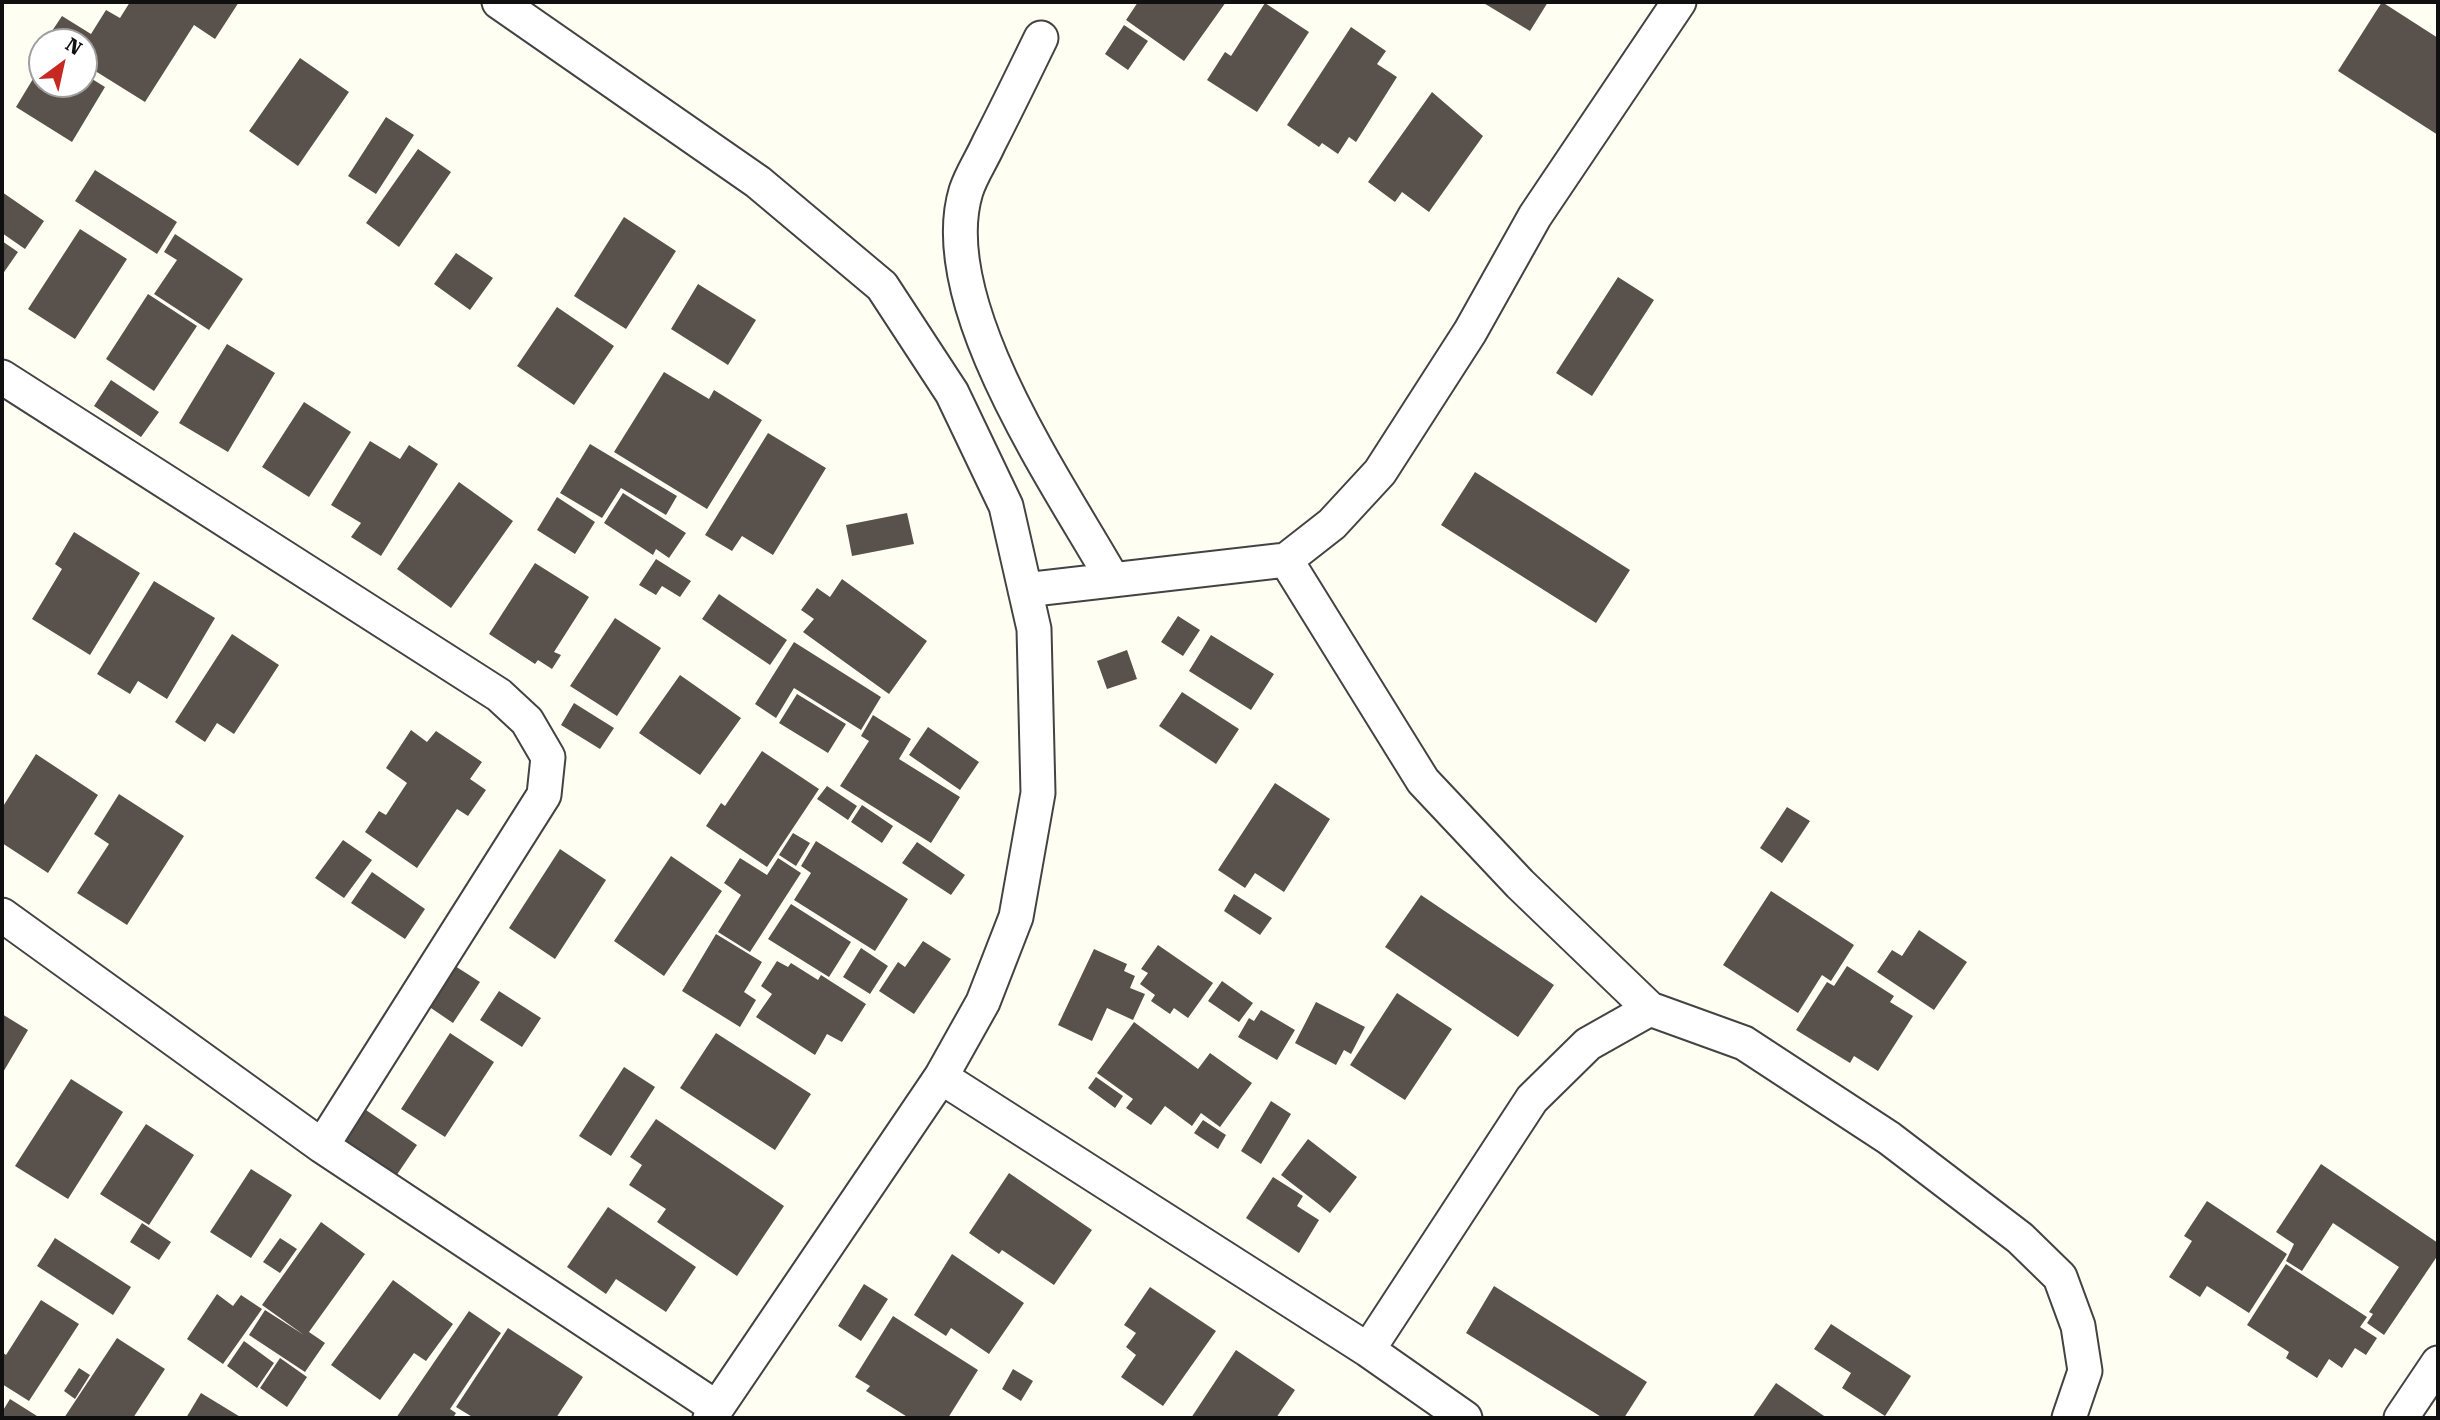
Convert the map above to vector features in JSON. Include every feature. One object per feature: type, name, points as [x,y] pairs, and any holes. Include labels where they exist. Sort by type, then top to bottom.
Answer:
[{"type":"street","points":[[2,915],[322,1146],[713,1413],[941,1077],[983,1002],[1016,917],[1038,793],[1034,629],[1006,506],[951,393],[882,286],[758,182],[499,2]]},
{"type":"street","points":[[1025,590],[1286,560],[1332,524],[1380,472],[1470,332],[1535,216],[1679,2]]},
{"type":"street","points":[[1041,38],[966,191],[959,250],[964,285],[982,341],[1030,434],[1113,580]]},
{"type":"street","points":[[2,377],[499,695],[527,722],[548,757],[544,795],[322,1146]]},
{"type":"street","points":[[1286,560],[1423,781],[1520,884],[1650,1009],[1744,1043],[1889,1138],[2020,1238],[2060,1277],[2078,1326],[2085,1371],[2069,1418]]},
{"type":"street","points":[[1368,1349],[1532,1099],[1588,1044],[1650,1009]]},
{"type":"street","points":[[941,1077],[1368,1349],[1465,1418]]},
{"type":"street","points":[[2401,1418],[2438,1363]]},
{"type":"building","points":[[130,2],[239,2],[215,39],[194,25],[145,102],[98,73],[98,28],[95,28],[106,10],[120,18]]},
{"type":"building","points":[[1138,2],[1226,2],[1184,61],[1126,20]]},
{"type":"building","points":[[1482,2],[1548,2],[1530,31]]},
{"type":"building","points":[[2382,2],[2438,38],[2438,135],[2338,71]]},
{"type":"building","points":[[1265,3],[1309,32],[1257,112],[1207,80],[1225,52],[1231,56]]},
{"type":"building","points":[[62,16],[81,28],[54,28]]},
{"type":"building","points":[[1124,25],[1148,41],[1128,70],[1105,54]]},
{"type":"building","points":[[1351,27],[1386,51],[1377,64],[1397,77],[1356,142],[1349,137],[1338,154],[1322,143],[1319,147],[1287,125]]},
{"type":"building","points":[[300,58],[349,92],[298,166],[249,131]]},
{"type":"building","points":[[98,83],[105,87],[72,142],[16,107],[28,87],[28,98],[98,98]]},
{"type":"building","points":[[1432,92],[1483,136],[1429,212],[1402,192],[1395,202],[1368,182]]},
{"type":"building","points":[[386,117],[414,135],[376,194],[348,176]]},
{"type":"building","points":[[418,149],[451,172],[399,247],[366,223]]},
{"type":"building","points":[[95,170],[177,222],[157,254],[75,201]]},
{"type":"building","points":[[2,192],[44,221],[25,249],[2,233]]},
{"type":"building","points":[[624,217],[676,251],[626,329],[574,296]]},
{"type":"building","points":[[80,229],[127,259],[75,339],[28,309]]},
{"type":"building","points":[[175,234],[243,279],[209,330],[154,294],[177,260],[164,252]]},
{"type":"building","points":[[2,241],[18,252],[2,275]]},
{"type":"building","points":[[456,253],[493,278],[470,310],[434,284]]},
{"type":"building","points":[[1618,277],[1654,300],[1592,396],[1556,373]]},
{"type":"building","points":[[698,284],[756,320],[728,365],[671,329]]},
{"type":"building","points":[[148,294],[197,326],[154,391],[106,359]]},
{"type":"building","points":[[557,307],[614,346],[574,405],[517,366]]},
{"type":"building","points":[[227,344],[275,373],[228,452],[179,423]]},
{"type":"building","points":[[664,372],[709,399],[714,390],[762,420],[707,509],[614,452]]},
{"type":"building","points":[[111,380],[159,412],[141,437],[94,406]]},
{"type":"building","points":[[304,402],[351,432],[309,497],[262,467]]},
{"type":"building","points":[[768,433],[826,468],[773,555],[742,536],[732,551],[705,535]]},
{"type":"building","points":[[370,441],[400,459],[409,445],[438,464],[381,556],[351,537],[361,523],[331,505]]},
{"type":"building","points":[[590,444],[677,496],[666,515],[621,488],[602,518],[560,493]]},
{"type":"building","points":[[1475,472],[1630,570],[1596,623],[1441,525]]},
{"type":"building","points":[[459,482],[513,521],[451,608],[397,569]]},
{"type":"building","points":[[623,493],[686,533],[669,558],[656,549],[653,555],[604,523]]},
{"type":"building","points":[[557,497],[595,522],[575,554],[537,530]]},
{"type":"building","points":[[907,513],[914,544],[852,556],[846,525]]},
{"type":"building","points":[[74,532],[140,573],[90,655],[32,619],[62,569],[55,564]]},
{"type":"building","points":[[656,559],[691,581],[680,597],[662,586],[656,595],[639,585]]},
{"type":"building","points":[[535,563],[589,597],[554,652],[561,655],[552,669],[538,660],[535,664],[489,634]]},
{"type":"building","points":[[842,579],[927,641],[889,694],[803,632],[814,619],[801,610],[817,588],[830,597]]},
{"type":"building","points":[[154,581],[215,618],[167,699],[138,681],[130,694],[97,674]]},
{"type":"building","points":[[719,594],[787,640],[770,665],[702,619]]},
{"type":"building","points":[[1178,616],[1200,630],[1183,656],[1161,642]]},
{"type":"building","points":[[615,618],[661,648],[617,716],[570,686]]},
{"type":"building","points":[[232,634],[279,665],[234,734],[217,723],[205,742],[175,722]]},
{"type":"building","points":[[1211,635],[1274,674],[1251,710],[1189,671]]},
{"type":"building","points":[[794,642],[881,697],[861,730],[794,688],[776,718],[755,704]]},
{"type":"building","points":[[1127,650],[1137,679],[1107,689],[1097,661]]},
{"type":"building","points":[[680,675],[741,718],[700,775],[639,733]]},
{"type":"building","points":[[1182,692],[1239,729],[1216,764],[1159,726]]},
{"type":"building","points":[[797,694],[846,724],[828,753],[779,723]]},
{"type":"building","points":[[574,703],[614,728],[600,749],[561,725]]},
{"type":"building","points":[[873,715],[911,739],[899,759],[960,797],[931,843],[840,786],[869,741],[861,736]]},
{"type":"building","points":[[928,727],[979,762],[960,790],[909,755]]},
{"type":"building","points":[[411,730],[427,742],[436,731],[482,762],[470,779],[486,790],[468,816],[457,809],[417,868],[365,832],[379,811],[386,815],[407,783],[386,768]]},
{"type":"building","points":[[762,751],[819,789],[767,867],[706,826],[721,803],[725,806]]},
{"type":"building","points":[[36,754],[98,795],[48,873],[2,843],[2,808]]},
{"type":"building","points":[[1275,783],[1330,819],[1284,892],[1255,873],[1245,888],[1218,870]]},
{"type":"building","points":[[827,786],[857,806],[848,820],[817,799]]},
{"type":"building","points":[[119,794],[184,836],[127,925],[77,893],[109,844],[94,834]]},
{"type":"building","points":[[862,805],[893,826],[882,843],[851,822]]},
{"type":"building","points":[[1787,807],[1810,821],[1782,863],[1760,848]]},
{"type":"building","points":[[793,833],[810,843],[796,866],[779,855]]},
{"type":"building","points":[[343,840],[372,860],[344,898],[315,878]]},
{"type":"building","points":[[816,841],[908,899],[875,951],[794,900],[811,873],[801,866]]},
{"type":"building","points":[[917,842],[965,875],[951,895],[902,863]]},
{"type":"building","points":[[560,849],[606,880],[555,959],[509,928]]},
{"type":"building","points":[[671,856],[722,891],[664,976],[614,941]]},
{"type":"building","points":[[740,858],[767,875],[778,858],[801,873],[750,952],[718,932],[741,895],[724,883]]},
{"type":"building","points":[[372,872],[425,909],[405,939],[351,903]]},
{"type":"building","points":[[1771,891],[1854,945],[1831,981],[1822,975],[1798,1013],[1723,965]]},
{"type":"building","points":[[1234,894],[1272,918],[1260,935],[1224,911]]},
{"type":"building","points":[[1421,895],[1554,985],[1518,1037],[1385,947]]},
{"type":"building","points":[[791,904],[851,942],[829,977],[768,939]]},
{"type":"building","points":[[1919,930],[1967,962],[1934,1010],[1877,972],[1892,950],[1902,956]]},
{"type":"building","points":[[716,934],[762,962],[744,992],[756,1000],[740,1027],[682,991]]},
{"type":"building","points":[[923,941],[951,959],[914,1014],[879,991],[898,962],[905,967]]},
{"type":"building","points":[[1158,945],[1213,983],[1188,1018],[1174,1008],[1170,1014],[1151,1001],[1155,995],[1140,984],[1148,973],[1141,969]]},
{"type":"building","points":[[861,948],[888,966],[870,994],[843,977]]},
{"type":"building","points":[[1094,949],[1127,964],[1124,971],[1135,976],[1130,988],[1145,994],[1133,1020],[1107,1008],[1092,1041],[1058,1025]]},
{"type":"building","points":[[777,961],[788,967],[791,963],[818,980],[821,975],[866,1004],[842,1042],[827,1034],[815,1055],[756,1017],[772,994],[761,986]]},
{"type":"building","points":[[455,966],[480,982],[453,1023],[428,1006]]},
{"type":"building","points":[[1847,966],[1894,996],[1890,1002],[1913,1016],[1878,1071],[1854,1056],[1850,1063],[1796,1030],[1827,982],[1834,986]]},
{"type":"building","points":[[1222,981],[1253,1003],[1239,1022],[1208,1001]]},
{"type":"building","points":[[499,991],[541,1018],[522,1047],[480,1020]]},
{"type":"building","points":[[1397,993],[1452,1029],[1405,1100],[1350,1065]]},
{"type":"building","points":[[1316,1002],[1365,1027],[1351,1054],[1344,1050],[1336,1065],[1295,1043]]},
{"type":"building","points":[[1261,1010],[1295,1030],[1277,1060],[1238,1037],[1249,1018],[1254,1021]]},
{"type":"building","points":[[2,1014],[28,1030],[2,1074]]},
{"type":"building","points":[[1134,1022],[1198,1069],[1210,1053],[1252,1083],[1220,1127],[1201,1113],[1192,1126],[1165,1106],[1151,1125],[1126,1108],[1133,1099],[1097,1073]]},
{"type":"building","points":[[450,1033],[494,1062],[445,1137],[401,1109]]},
{"type":"building","points":[[716,1033],[811,1094],[775,1150],[680,1088]]},
{"type":"building","points":[[624,1067],[655,1087],[611,1156],[579,1136]]},
{"type":"building","points":[[1096,1077],[1123,1096],[1115,1108],[1088,1088]]},
{"type":"building","points":[[71,1079],[123,1112],[68,1199],[15,1166]]},
{"type":"building","points":[[1271,1101],[1291,1114],[1261,1164],[1241,1151]]},
{"type":"building","points":[[366,1110],[417,1145],[394,1179],[343,1145]]},
{"type":"building","points":[[656,1119],[784,1206],[737,1276],[657,1222],[666,1209],[629,1185],[642,1165],[630,1157]]},
{"type":"building","points":[[1203,1120],[1226,1135],[1218,1149],[1194,1133]]},
{"type":"building","points":[[146,1124],[194,1155],[149,1225],[100,1194]]},
{"type":"building","points":[[1308,1139],[1357,1177],[1330,1213],[1281,1175]]},
{"type":"building","points":[[2321,1164],[2438,1243],[2438,1255],[2384,1335],[2367,1323],[2373,1314],[2369,1312],[2399,1267],[2333,1223],[2302,1271],[2286,1261],[2294,1244],[2276,1232]]},
{"type":"building","points":[[251,1169],[292,1195],[251,1258],[210,1232]]},
{"type":"building","points":[[1009,1173],[1092,1230],[1054,1285],[1002,1250],[999,1254],[969,1233]]},
{"type":"building","points":[[1273,1177],[1303,1196],[1297,1206],[1319,1220],[1299,1253],[1246,1218]]},
{"type":"building","points":[[2207,1201],[2287,1254],[2249,1313],[2207,1286],[2200,1297],[2169,1277],[2192,1241],[2184,1236]]},
{"type":"building","points":[[608,1207],[696,1267],[666,1312],[616,1279],[606,1294],[567,1267]]},
{"type":"building","points":[[321,1222],[365,1254],[309,1332],[325,1343],[305,1372],[249,1335],[265,1310],[304,1335],[262,1305]]},
{"type":"building","points":[[142,1223],[171,1242],[159,1260],[130,1242]]},
{"type":"building","points":[[55,1238],[131,1287],[113,1315],[37,1266]]},
{"type":"building","points":[[280,1238],[297,1249],[280,1273],[263,1262]]},
{"type":"building","points":[[952,1254],[1024,1303],[989,1354],[951,1328],[946,1336],[914,1315]]},
{"type":"building","points":[[2286,1264],[2367,1317],[2360,1327],[2377,1338],[2366,1355],[2355,1348],[2342,1368],[2329,1359],[2317,1378],[2286,1358],[2289,1352],[2247,1325]]},
{"type":"building","points":[[393,1280],[453,1324],[426,1361],[414,1353],[380,1400],[331,1365]]},
{"type":"building","points":[[864,1284],[888,1299],[861,1341],[838,1326]]},
{"type":"building","points":[[1494,1286],[1647,1382],[1624,1418],[1603,1418],[1466,1333]]},
{"type":"building","points":[[1150,1287],[1216,1331],[1163,1406],[1121,1377],[1136,1355],[1126,1347],[1136,1333],[1124,1325]]},
{"type":"building","points":[[217,1294],[233,1306],[241,1295],[262,1309],[223,1364],[187,1339]]},
{"type":"building","points":[[41,1300],[79,1324],[29,1401],[2,1384],[2,1352],[6,1355]]},
{"type":"building","points":[[469,1311],[501,1333],[450,1409],[456,1413],[453,1418],[396,1418]]},
{"type":"building","points":[[893,1316],[978,1370],[948,1418],[909,1418],[866,1391],[870,1386],[855,1377]]},
{"type":"building","points":[[1831,1324],[1911,1376],[1885,1416],[1842,1388],[1851,1373],[1814,1349]]},
{"type":"building","points":[[508,1328],[583,1377],[556,1418],[474,1418],[456,1407]]},
{"type":"building","points":[[117,1338],[165,1369],[133,1418],[64,1418]]},
{"type":"building","points":[[244,1341],[274,1363],[257,1388],[227,1366]]},
{"type":"building","points":[[1236,1350],[1295,1390],[1276,1418],[1191,1418]]},
{"type":"building","points":[[280,1358],[307,1377],[287,1407],[260,1388]]},
{"type":"building","points":[[79,1368],[90,1375],[75,1399],[64,1391]]},
{"type":"building","points":[[1013,1369],[1033,1381],[1021,1401],[1002,1389]]},
{"type":"building","points":[[1776,1383],[1827,1418],[1752,1418]]},
{"type":"building","points":[[201,1393],[242,1418],[186,1418]]},
{"type":"building","points":[[10,1399],[37,1416],[2,1418],[2,1412]]}]
